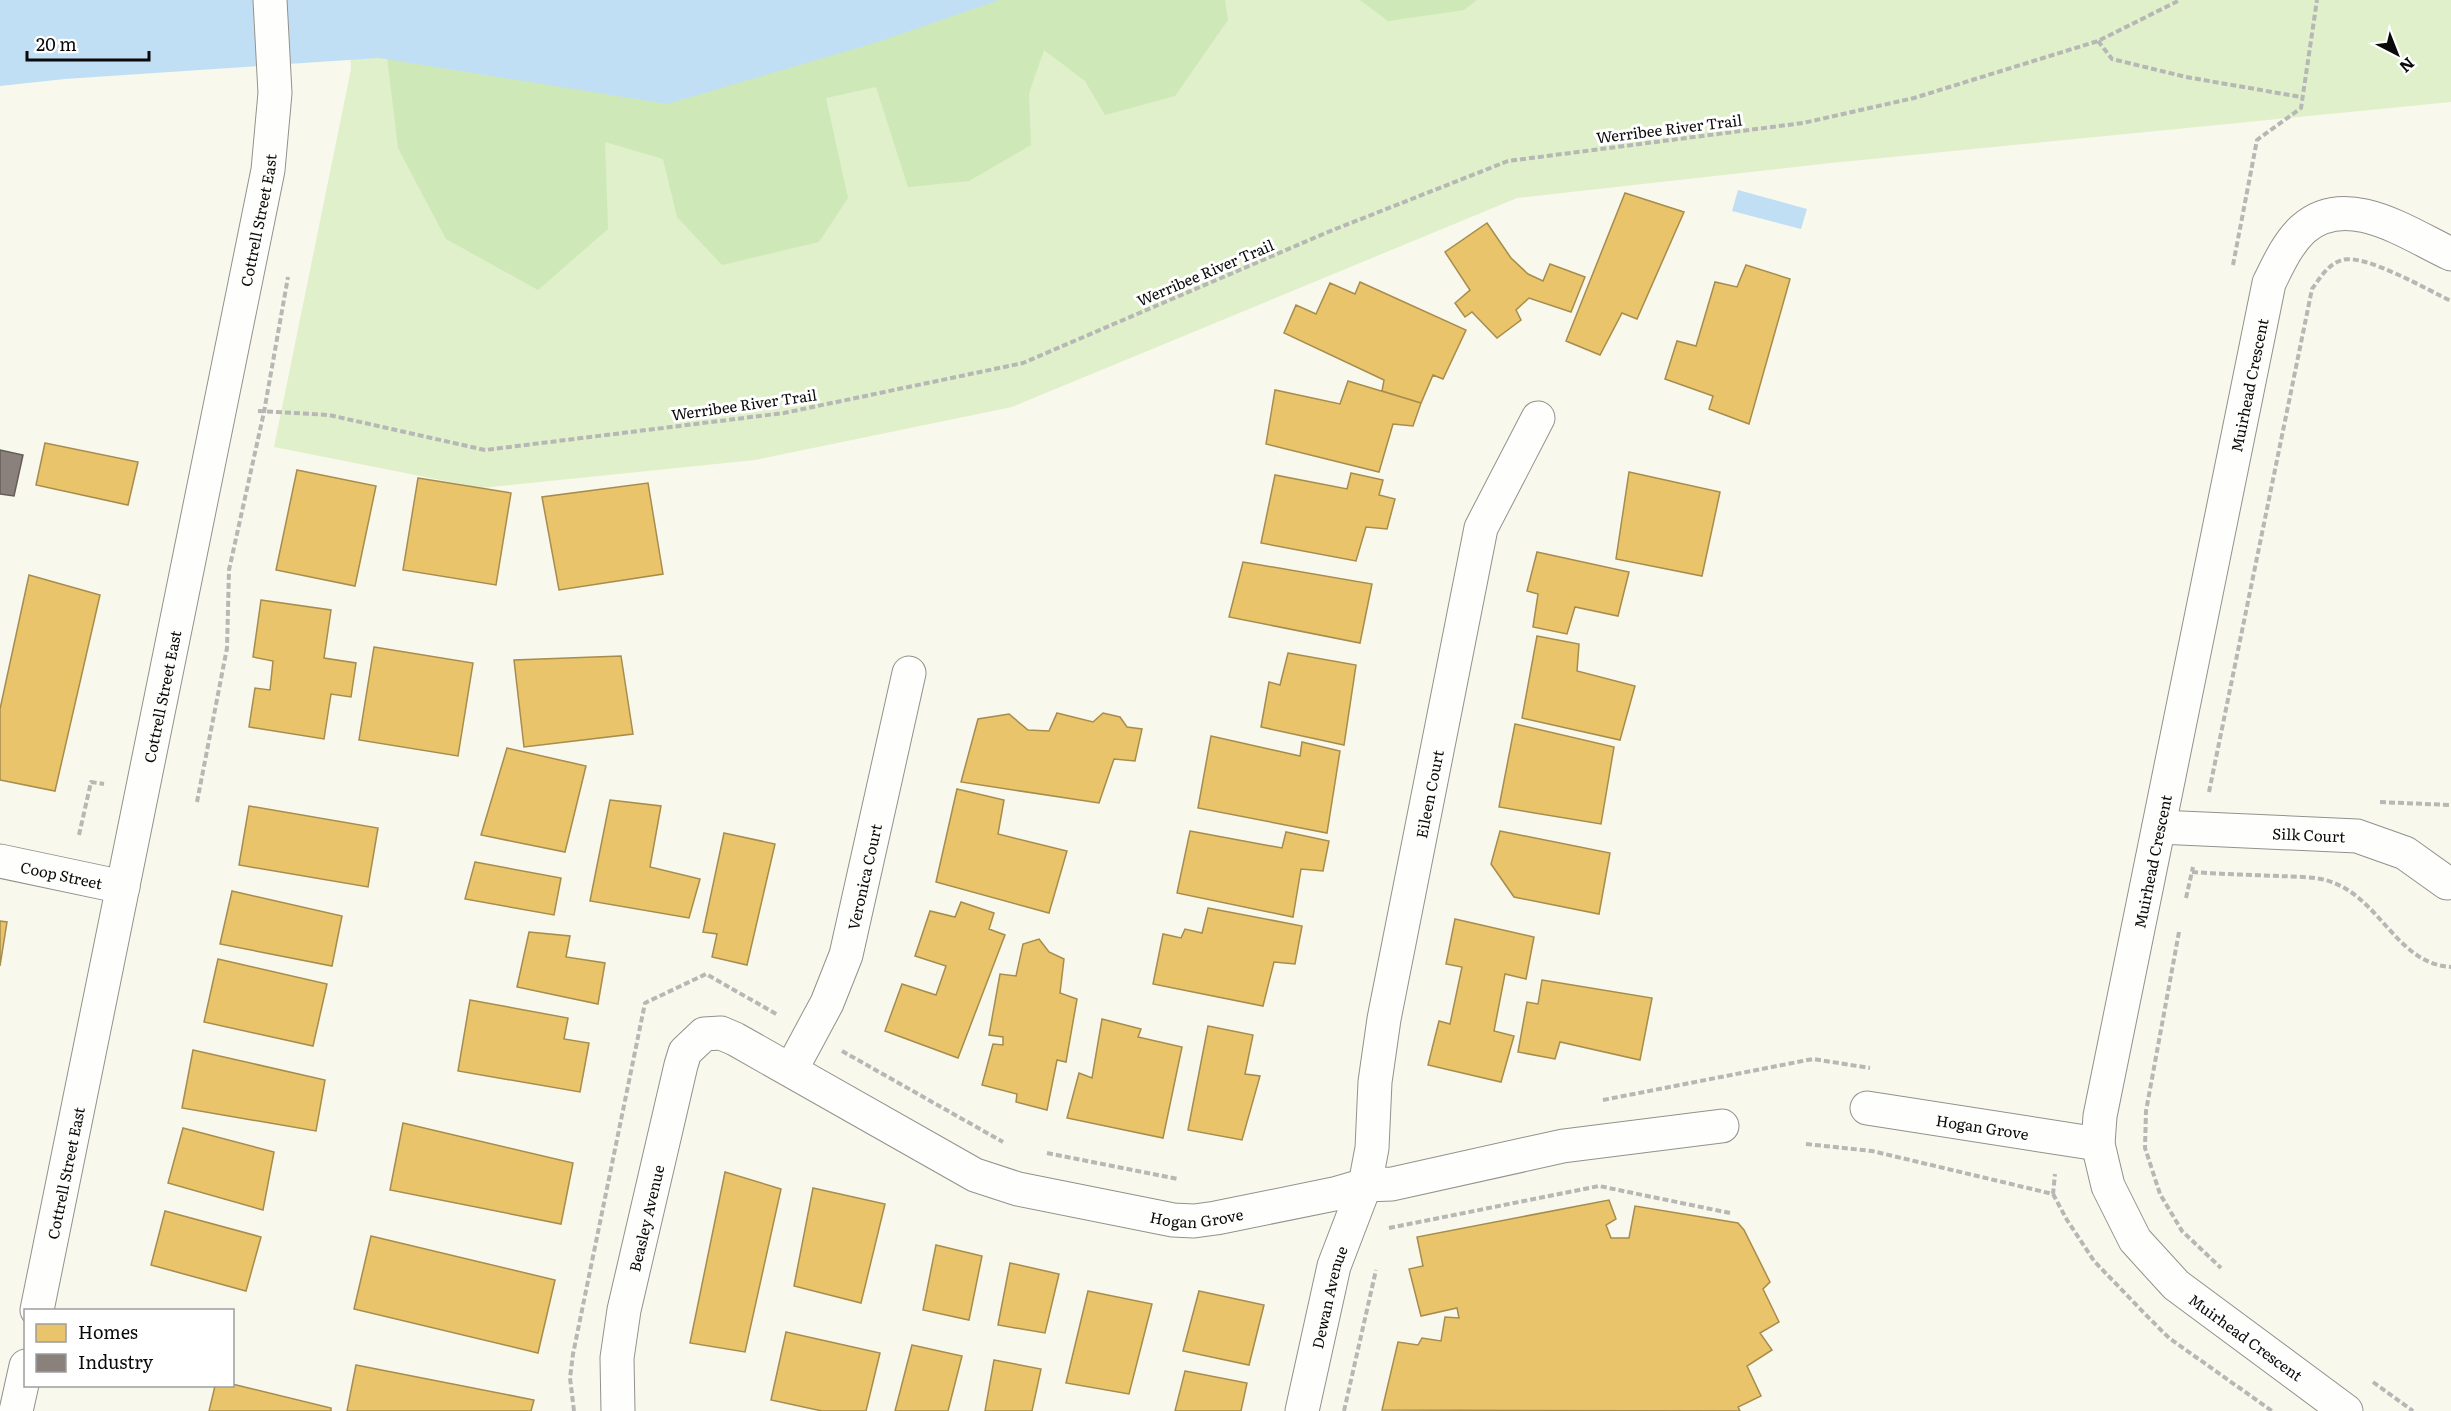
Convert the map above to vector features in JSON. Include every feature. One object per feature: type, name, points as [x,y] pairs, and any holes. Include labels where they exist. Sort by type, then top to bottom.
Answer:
[{"type":"street","name":"Cottrell Street East","points":[[37,1309],[268,170],[275,81],[270,0]]},
{"type":"street","name":"Muirhead Crescent","points":[[2346,1411],[2176,1285],[2136,1240],[2108,1186],[2098,1144],[2100,1116],[2269,284],[2291,242],[2311,223],[2334,215],[2351,213],[2371,216],[2451,254]]},
{"type":"street","name":"Eileen Court","points":[[1365,1185],[1372,1148],[1375,1082],[1384,1019],[1481,528],[1538,418]]},
{"type":"street","name":"Veronica Court","points":[[791,1070],[827,1003],[846,955],[909,673]]},
{"type":"street","name":"Silk Court","points":[[2159,827],[2357,837],[2405,853],[2447,883]]},
{"type":"street","name":"Coop Street","points":[[0,861],[123,887]]},
{"type":"street","name":"Hogan Grove","points":[[704,1034],[721,1033],[735,1039],[975,1175],[1018,1189],[1137,1213],[1194,1221],[1334,1194],[1365,1185],[1392,1184],[1563,1146],[1722,1126]]},
{"type":"street","name":"Beasley Avenue","points":[[618,1411],[617,1358],[624,1310],[681,1065],[685,1052],[704,1034]]},
{"type":"street","name":"Hogan Grove","points":[[1867,1108],[2098,1144]]},
{"type":"street","name":"Dewan Avenue","points":[[1302,1411],[1334,1266],[1365,1185]]},
{"type":"street","points":[[16,1411],[24,1375]]},
{"type":"path","name":"Werribee River Trail","points":[[221,404],[264,412],[329,415],[485,450],[784,413],[1023,363],[1328,232],[1508,161],[1803,123],[1914,98],[2098,41],[2180,0]]},
{"type":"path","points":[[2098,41],[2112,59],[2186,77],[2301,97],[2318,0]]},
{"type":"path","points":[[197,802],[227,648],[229,570],[264,412]]},
{"type":"path","points":[[79,836],[91,782],[104,784]]},
{"type":"path","points":[[2192,872],[2310,878],[2334,883],[2357,896],[2414,955],[2436,966],[2451,967]]},
{"type":"path","points":[[574,1411],[570,1378],[573,1354],[645,1003],[706,974],[1012,1147]]},
{"type":"path","points":[[1601,1101],[1813,1059],[1879,1070]]},
{"type":"path","points":[[1806,1144],[1872,1151],[2053,1194],[2059,1137]]},
{"type":"path","points":[[1046,1153],[1181,1180]]},
{"type":"path","points":[[1384,1229],[1599,1186],[1730,1213]]},
{"type":"path","points":[[1344,1411],[1377,1263]]},
{"type":"green space","points":[[347,0],[2451,0],[2451,102],[1831,163],[1517,198],[1012,407],[755,460],[481,488],[274,447],[351,69]]},
{"type":"green space","points":[[378,0],[1225,0],[1228,20],[1175,96],[1105,115],[1085,81],[1044,50],[1029,93],[1031,145],[969,181],[908,187],[876,87],[826,98],[848,198],[819,242],[722,265],[677,217],[663,159],[605,142],[608,229],[538,290],[446,239],[398,148],[382,15]]},
{"type":"green space","points":[[1360,0],[1477,0],[1464,10],[1388,21]]},
{"type":"water","points":[[0,0],[999,0],[878,42],[667,104],[379,58],[65,79],[0,86]]},
{"type":"water","points":[[1738,190],[1807,209],[1801,229],[1732,211]]},
{"type":"building: Homes","points":[[1625,193],[1684,212],[1637,319],[1622,313],[1600,355],[1566,341]]},
{"type":"building: Homes","points":[[1487,223],[1511,258],[1528,274],[1543,281],[1550,264],[1585,277],[1571,312],[1529,298],[1516,310],[1521,320],[1497,338],[1472,312],[1465,317],[1455,303],[1470,290],[1445,252]]},
{"type":"building: Homes","points":[[1746,265],[1790,279],[1749,424],[1709,409],[1713,396],[1665,379],[1677,341],[1696,346],[1715,282],[1737,287]]},
{"type":"building: Homes","points":[[1360,282],[1466,330],[1443,379],[1433,375],[1421,403],[1382,391],[1384,380],[1284,333],[1296,305],[1316,314],[1330,283],[1355,294]]},
{"type":"building: Homes","points":[[1348,381],[1421,403],[1413,426],[1393,424],[1379,472],[1266,444],[1275,390],[1340,404]]},
{"type":"building: Homes","points":[[45,443],[138,462],[128,505],[36,485]]},
{"type":"building: Homes","points":[[297,470],[376,486],[355,586],[276,570]]},
{"type":"building: Homes","points":[[1629,472],[1720,492],[1702,576],[1616,559]]},
{"type":"building: Homes","points":[[1351,473],[1383,480],[1379,495],[1395,499],[1387,529],[1366,527],[1356,561],[1261,543],[1275,475],[1347,489]]},
{"type":"building: Homes","points":[[418,478],[511,493],[496,585],[403,570]]},
{"type":"building: Homes","points":[[648,483],[663,574],[559,590],[542,497]]},
{"type":"building: Homes","points":[[1537,552],[1629,572],[1618,616],[1575,607],[1567,634],[1533,627],[1538,594],[1527,591]]},
{"type":"building: Homes","points":[[1243,562],[1372,584],[1360,643],[1229,617]]},
{"type":"building: Homes","points":[[29,575],[100,595],[55,791],[0,780],[0,709]]},
{"type":"building: Homes","points":[[261,600],[331,610],[324,658],[356,663],[351,697],[331,694],[324,739],[249,727],[255,688],[270,690],[273,661],[253,657]]},
{"type":"building: Homes","points":[[1537,636],[1579,644],[1577,671],[1635,686],[1620,740],[1522,718]]},
{"type":"building: Homes","points":[[374,647],[473,663],[458,756],[359,740]]},
{"type":"building: Homes","points":[[1288,653],[1356,665],[1344,745],[1261,727],[1269,682],[1280,685]]},
{"type":"building: Homes","points":[[621,656],[633,734],[524,747],[514,660]]},
{"type":"building: Homes","points":[[1057,713],[1093,722],[1103,713],[1120,717],[1127,727],[1142,729],[1135,761],[1114,759],[1099,803],[961,782],[978,719],[1009,714],[1028,730],[1049,731]]},
{"type":"building: Homes","points":[[1515,724],[1614,747],[1601,824],[1499,807]]},
{"type":"building: Homes","points":[[1211,736],[1300,756],[1302,742],[1340,751],[1327,833],[1198,808]]},
{"type":"building: Homes","points":[[507,748],[586,766],[565,852],[481,835]]},
{"type":"building: Homes","points":[[957,789],[1004,800],[998,834],[1067,851],[1049,913],[936,882]]},
{"type":"building: Homes","points":[[610,800],[661,806],[650,867],[700,879],[689,918],[590,901]]},
{"type":"building: Homes","points":[[249,806],[378,828],[368,887],[239,865]]},
{"type":"building: Homes","points":[[1190,831],[1282,848],[1286,832],[1329,841],[1323,871],[1301,869],[1293,917],[1177,893]]},
{"type":"building: Homes","points":[[1500,831],[1610,853],[1599,914],[1514,897],[1491,864]]},
{"type":"building: Homes","points":[[724,833],[775,844],[747,965],[712,957],[717,934],[703,932]]},
{"type":"building: Homes","points":[[475,862],[561,878],[554,915],[465,899]]},
{"type":"building: Homes","points":[[232,891],[342,916],[332,966],[220,944]]},
{"type":"building: Homes","points":[[961,902],[994,913],[989,929],[1005,935],[958,1058],[885,1031],[902,984],[936,995],[946,966],[915,956],[930,911],[955,917]]},
{"type":"building: Homes","points":[[1208,908],[1302,926],[1295,964],[1274,962],[1263,1006],[1153,984],[1163,934],[1181,938],[1185,929],[1202,933]]},
{"type":"building: Homes","points":[[1455,919],[1534,937],[1526,979],[1505,974],[1494,1031],[1514,1036],[1501,1082],[1428,1065],[1439,1021],[1450,1024],[1462,967],[1446,964]]},
{"type":"building: Homes","points":[[0,921],[7,922],[0,966]]},
{"type":"building: Homes","points":[[529,932],[570,936],[566,957],[605,963],[598,1004],[517,987]]},
{"type":"building: Homes","points":[[1039,939],[1049,952],[1064,959],[1060,993],[1077,999],[1066,1062],[1057,1060],[1047,1110],[1016,1102],[1017,1094],[982,1085],[993,1044],[1003,1045],[1003,1037],[989,1035],[1000,974],[1016,976],[1023,944]]},
{"type":"building: Homes","points":[[218,959],[327,984],[313,1046],[204,1022]]},
{"type":"building: Homes","points":[[1542,980],[1652,998],[1640,1060],[1560,1042],[1555,1059],[1518,1052],[1527,1002],[1538,1004]]},
{"type":"building: Homes","points":[[470,1000],[568,1018],[564,1039],[589,1043],[580,1092],[458,1071]]},
{"type":"building: Homes","points":[[1102,1019],[1141,1029],[1138,1037],[1182,1047],[1163,1138],[1067,1118],[1079,1073],[1092,1078]]},
{"type":"building: Homes","points":[[1208,1026],[1253,1035],[1245,1074],[1260,1076],[1242,1140],[1188,1130]]},
{"type":"building: Homes","points":[[193,1050],[325,1080],[316,1131],[182,1108]]},
{"type":"building: Homes","points":[[403,1123],[573,1163],[561,1224],[390,1190]]},
{"type":"building: Homes","points":[[183,1128],[274,1152],[263,1210],[168,1183]]},
{"type":"building: Homes","points":[[725,1172],[781,1189],[745,1352],[690,1343]]},
{"type":"building: Homes","points":[[813,1188],[885,1204],[861,1303],[794,1286]]},
{"type":"building: Homes","points":[[1609,1200],[1616,1219],[1606,1225],[1611,1238],[1629,1238],[1635,1206],[1738,1223],[1744,1230],[1770,1282],[1763,1289],[1779,1322],[1760,1333],[1772,1350],[1747,1366],[1761,1396],[1738,1407],[1740,1411],[1382,1410],[1398,1342],[1418,1345],[1422,1338],[1441,1341],[1445,1317],[1459,1318],[1457,1308],[1421,1316],[1409,1269],[1423,1266],[1417,1237]]},
{"type":"building: Homes","points":[[165,1211],[261,1237],[246,1291],[151,1265]]},
{"type":"building: Homes","points":[[371,1236],[555,1280],[538,1353],[354,1309]]},
{"type":"building: Homes","points":[[936,1245],[982,1256],[969,1320],[923,1310]]},
{"type":"building: Homes","points":[[1010,1263],[1059,1274],[1045,1333],[998,1325]]},
{"type":"building: Homes","points":[[1088,1291],[1152,1304],[1129,1394],[1066,1383]]},
{"type":"building: Homes","points":[[1199,1291],[1264,1305],[1249,1365],[1183,1351]]},
{"type":"building: Homes","points":[[786,1332],[880,1353],[866,1411],[822,1411],[771,1400]]},
{"type":"building: Homes","points":[[912,1345],[962,1356],[948,1411],[895,1411]]},
{"type":"building: Homes","points":[[994,1360],[1041,1369],[1032,1411],[985,1411]]},
{"type":"building: Homes","points":[[356,1365],[534,1400],[531,1411],[347,1411]]},
{"type":"building: Homes","points":[[1185,1371],[1247,1383],[1241,1411],[1175,1411]]},
{"type":"building: Homes","points":[[234,1384],[331,1408],[331,1411],[209,1411],[215,1387],[234,1387]]},
{"type":"building: Industry","points":[[0,450],[23,455],[14,496],[0,494]]}]
